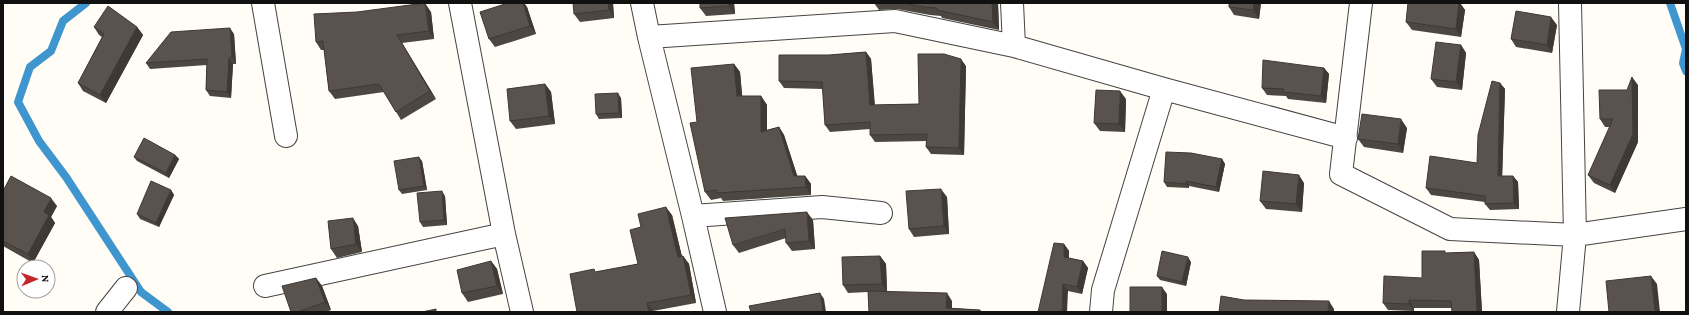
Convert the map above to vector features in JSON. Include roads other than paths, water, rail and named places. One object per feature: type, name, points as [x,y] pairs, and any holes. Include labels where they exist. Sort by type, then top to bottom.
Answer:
[{"type":"street","points":[[263,3],[286,136]]},
{"type":"street","points":[[460,3],[504,234],[522,312]]},
{"type":"street","points":[[642,3],[693,216],[714,312]]},
{"type":"street","points":[[1012,3],[1014,46]]},
{"type":"street","points":[[1361,3],[1341,174],[1450,229],[1575,235],[1686,219]]},
{"type":"street","points":[[1568,312],[1575,235],[1570,3]]},
{"type":"street","points":[[649,37],[895,21],[1014,46],[1164,89],[1346,138]]},
{"type":"street","points":[[1102,312],[1103,290],[1164,89]]},
{"type":"street","points":[[693,216],[822,208],[880,213]]},
{"type":"street","points":[[265,286],[504,234]]},
{"type":"street","points":[[108,312],[126,288]]},
{"type":"waterway","points":[[86,3],[63,21],[51,51],[30,67],[18,102],[39,141],[66,177],[141,292],[168,312]]},
{"type":"waterway","points":[[1670,3],[1686,49],[1683,63],[1686,71]]}]
